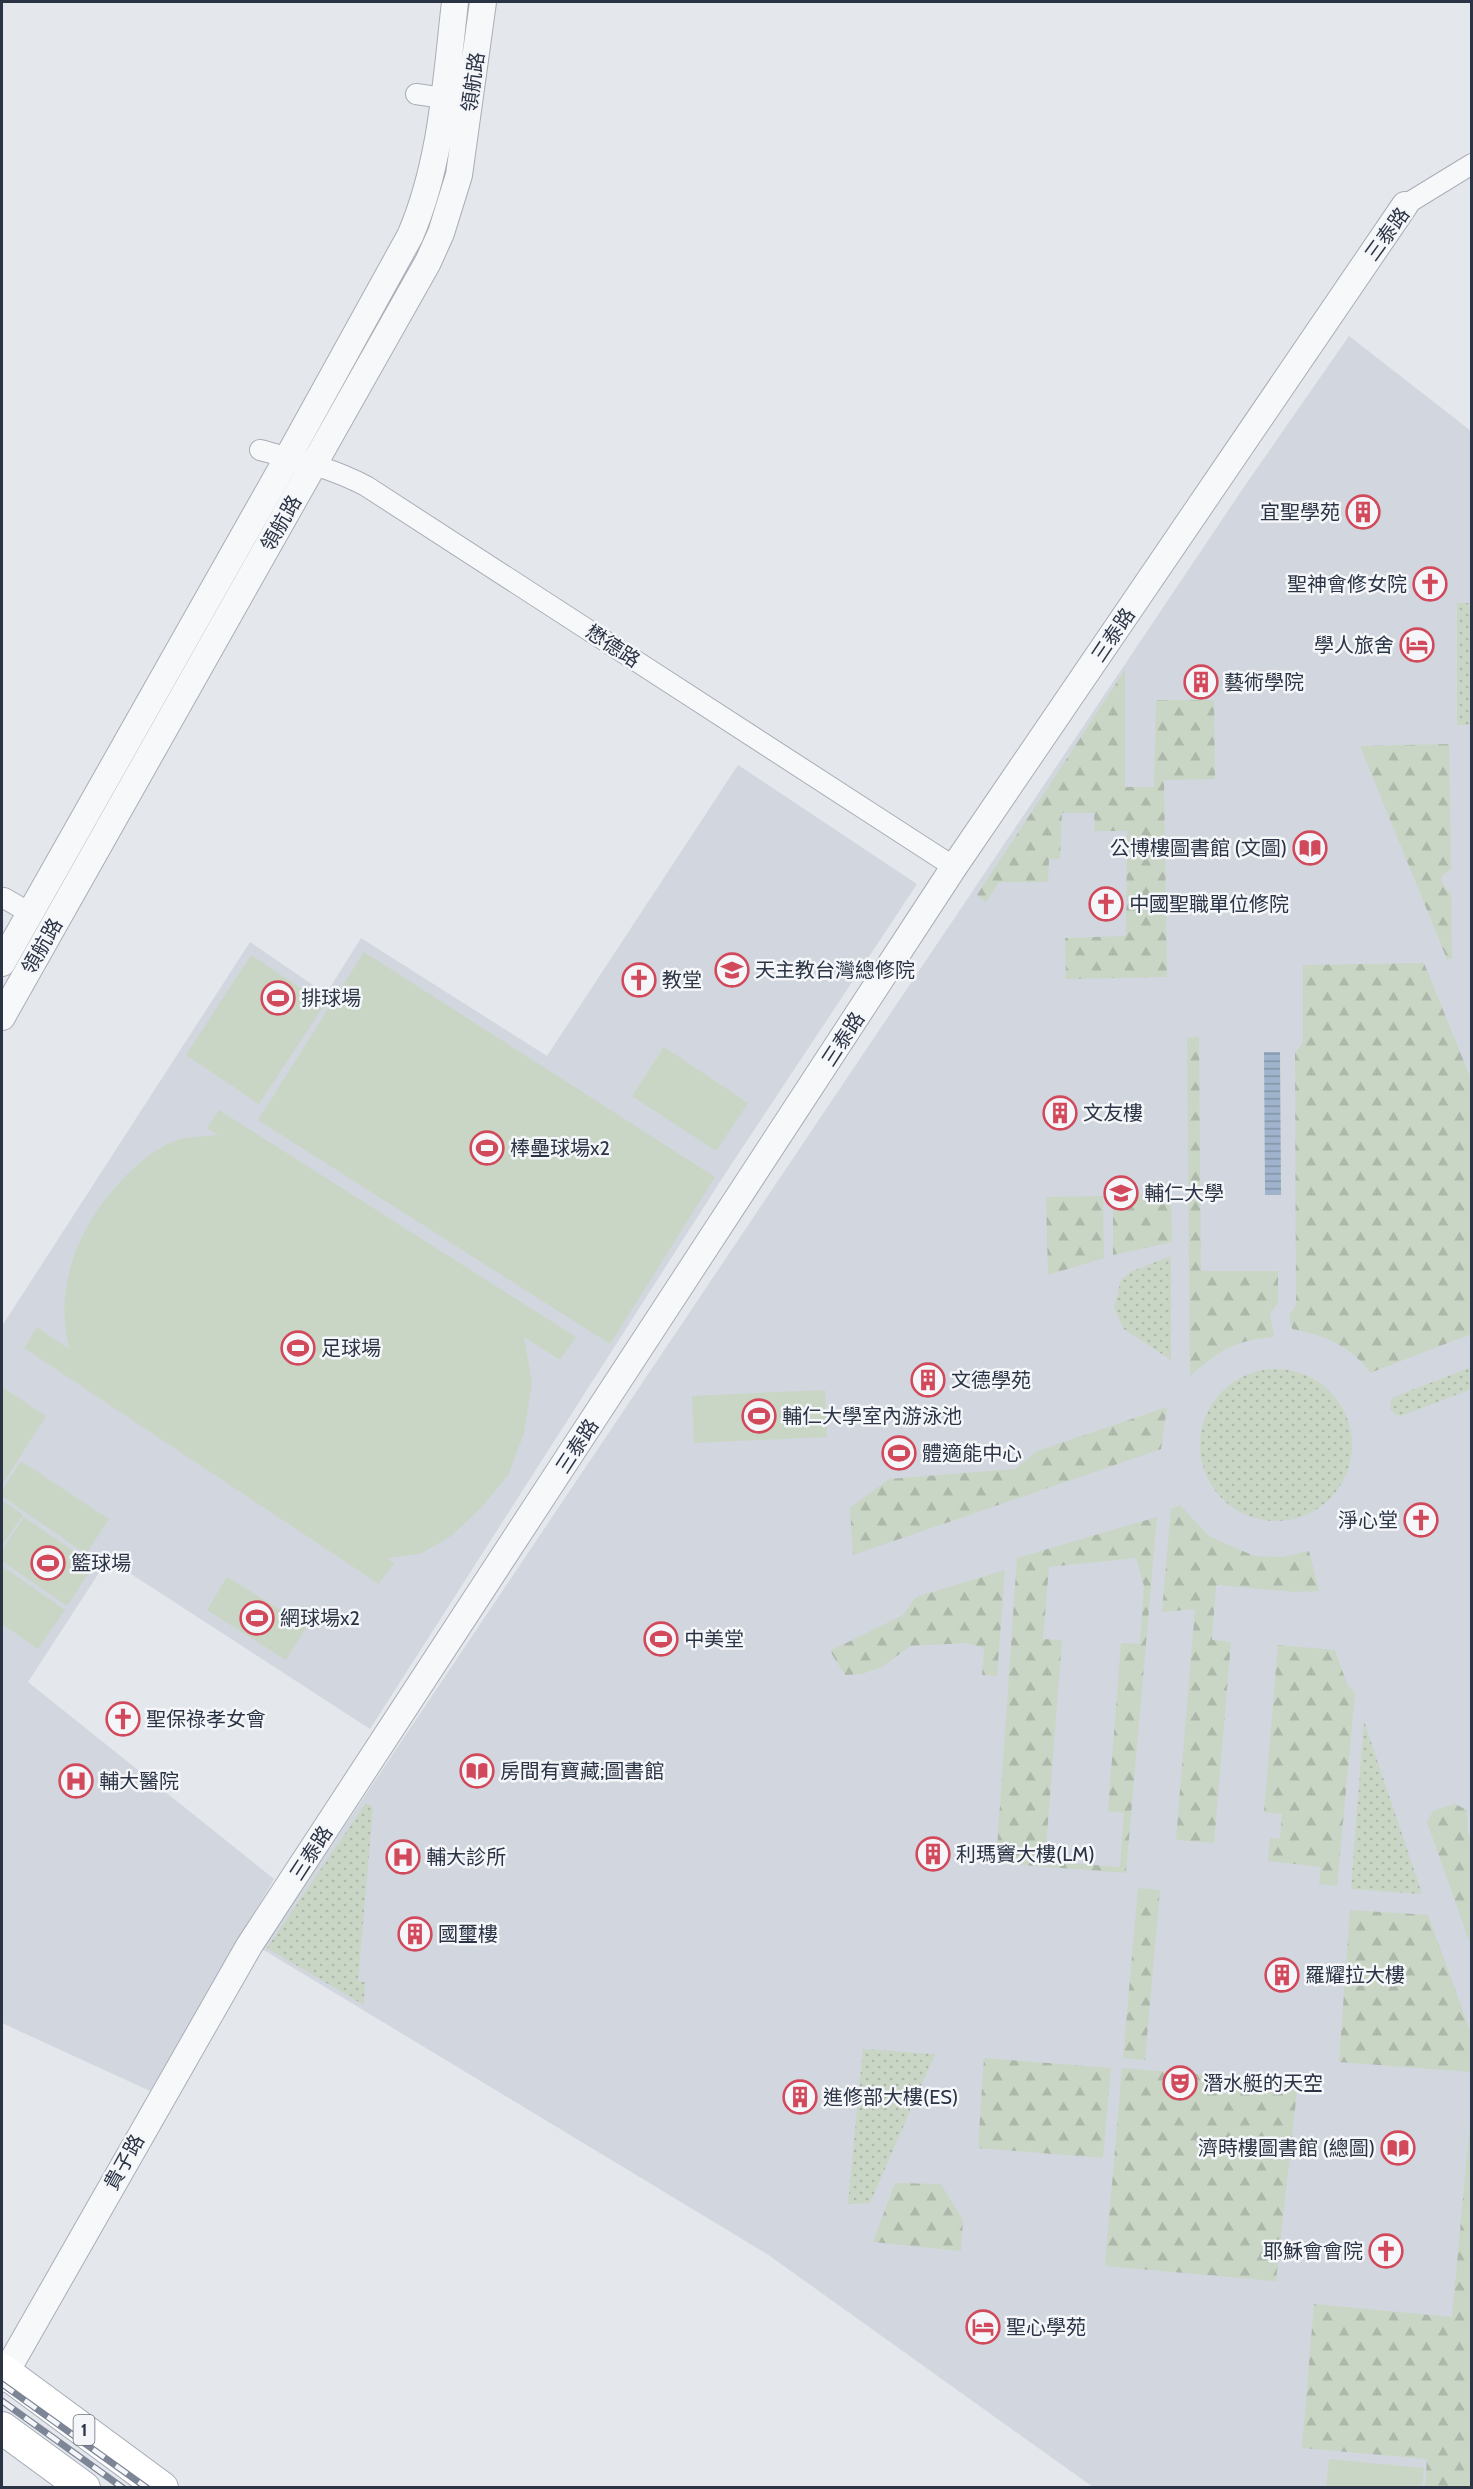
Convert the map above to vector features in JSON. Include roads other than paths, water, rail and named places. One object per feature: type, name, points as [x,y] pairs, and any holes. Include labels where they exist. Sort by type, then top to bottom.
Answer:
[{"type":"main road","name":"1","points":[[3,2374],[162,2487]]},
{"type":"main road","name":"1","points":[[2,2428],[84,2487]]},
{"type":"street","name":"領航路","points":[[2,963],[410,236],[429,184],[444,98],[455,2]]},
{"type":"street","name":"領航路","points":[[2,1017],[428,262],[441,233],[459,175],[483,2]]},
{"type":"street","points":[[416,94],[444,98]]},
{"type":"street","name":"三泰路","points":[[249,1946],[954,867],[1405,205],[1472,164]]},
{"type":"street","name":"懋德路","points":[[260,450],[315,464],[341,473],[366,486],[954,867]]},
{"type":"street","points":[[4,898],[30,913]]},
{"type":"street","name":"貴子路","points":[[3,2374],[249,1946]]},
{"type":"water","points":[[1264,1052],[1280,1052],[1281,1195],[1265,1195]]},
{"type":"railway","points":[[2,2384],[147,2488]]},
{"type":"railway","points":[[2,2401],[123,2488]]},
{"type":"place","name":"宜聖學苑","points":[[1363,512]]},
{"type":"place","name":"聖神會修女院","points":[[1430,584]]},
{"type":"place","name":"學人旅舍","points":[[1417,645]]},
{"type":"place","name":"藝術學院","points":[[1201,682]]},
{"type":"place","name":"公博樓圖書館 (文圖)","points":[[1310,848]]},
{"type":"place","name":"中國聖職單位修院","points":[[1106,904]]},
{"type":"place","name":"天主教台灣總修院","points":[[732,970]]},
{"type":"place","name":"教堂","points":[[639,980]]},
{"type":"place","name":"排球場","points":[[278,998]]},
{"type":"place","name":"文友樓","points":[[1060,1113]]},
{"type":"place","name":"棒壘球場x2","points":[[487,1148]]},
{"type":"place","name":"輔仁大學","points":[[1121,1193]]},
{"type":"place","name":"足球場","points":[[298,1348]]},
{"type":"place","name":"文德學苑","points":[[928,1380]]},
{"type":"place","name":"輔仁大學室內游泳池","points":[[759,1416]]},
{"type":"place","name":"體適能中心","points":[[899,1453]]},
{"type":"place","name":"淨心堂","points":[[1421,1520]]},
{"type":"place","name":"籃球場","points":[[48,1563]]},
{"type":"place","name":"網球場x2","points":[[257,1618]]},
{"type":"place","name":"中美堂","points":[[661,1639]]},
{"type":"place","name":"聖保祿孝女會","points":[[123,1719]]},
{"type":"place","name":"房間有寶藏;圖書館","points":[[477,1771]]},
{"type":"place","name":"輔大醫院","points":[[76,1781]]},
{"type":"place","name":"利瑪竇大樓(LM)","points":[[933,1854]]},
{"type":"place","name":"輔大診所","points":[[403,1857]]},
{"type":"place","name":"國璽樓","points":[[415,1934]]},
{"type":"place","name":"羅耀拉大樓","points":[[1282,1975]]},
{"type":"place","name":"潛水艇的天空","points":[[1180,2083]]},
{"type":"place","name":"進修部大樓(ES)","points":[[800,2097]]},
{"type":"place","name":"濟時樓圖書館 (總圖)","points":[[1398,2148]]},
{"type":"place","name":"耶穌會會院","points":[[1386,2251]]},
{"type":"place","name":"聖心學苑","points":[[983,2327]]}]
